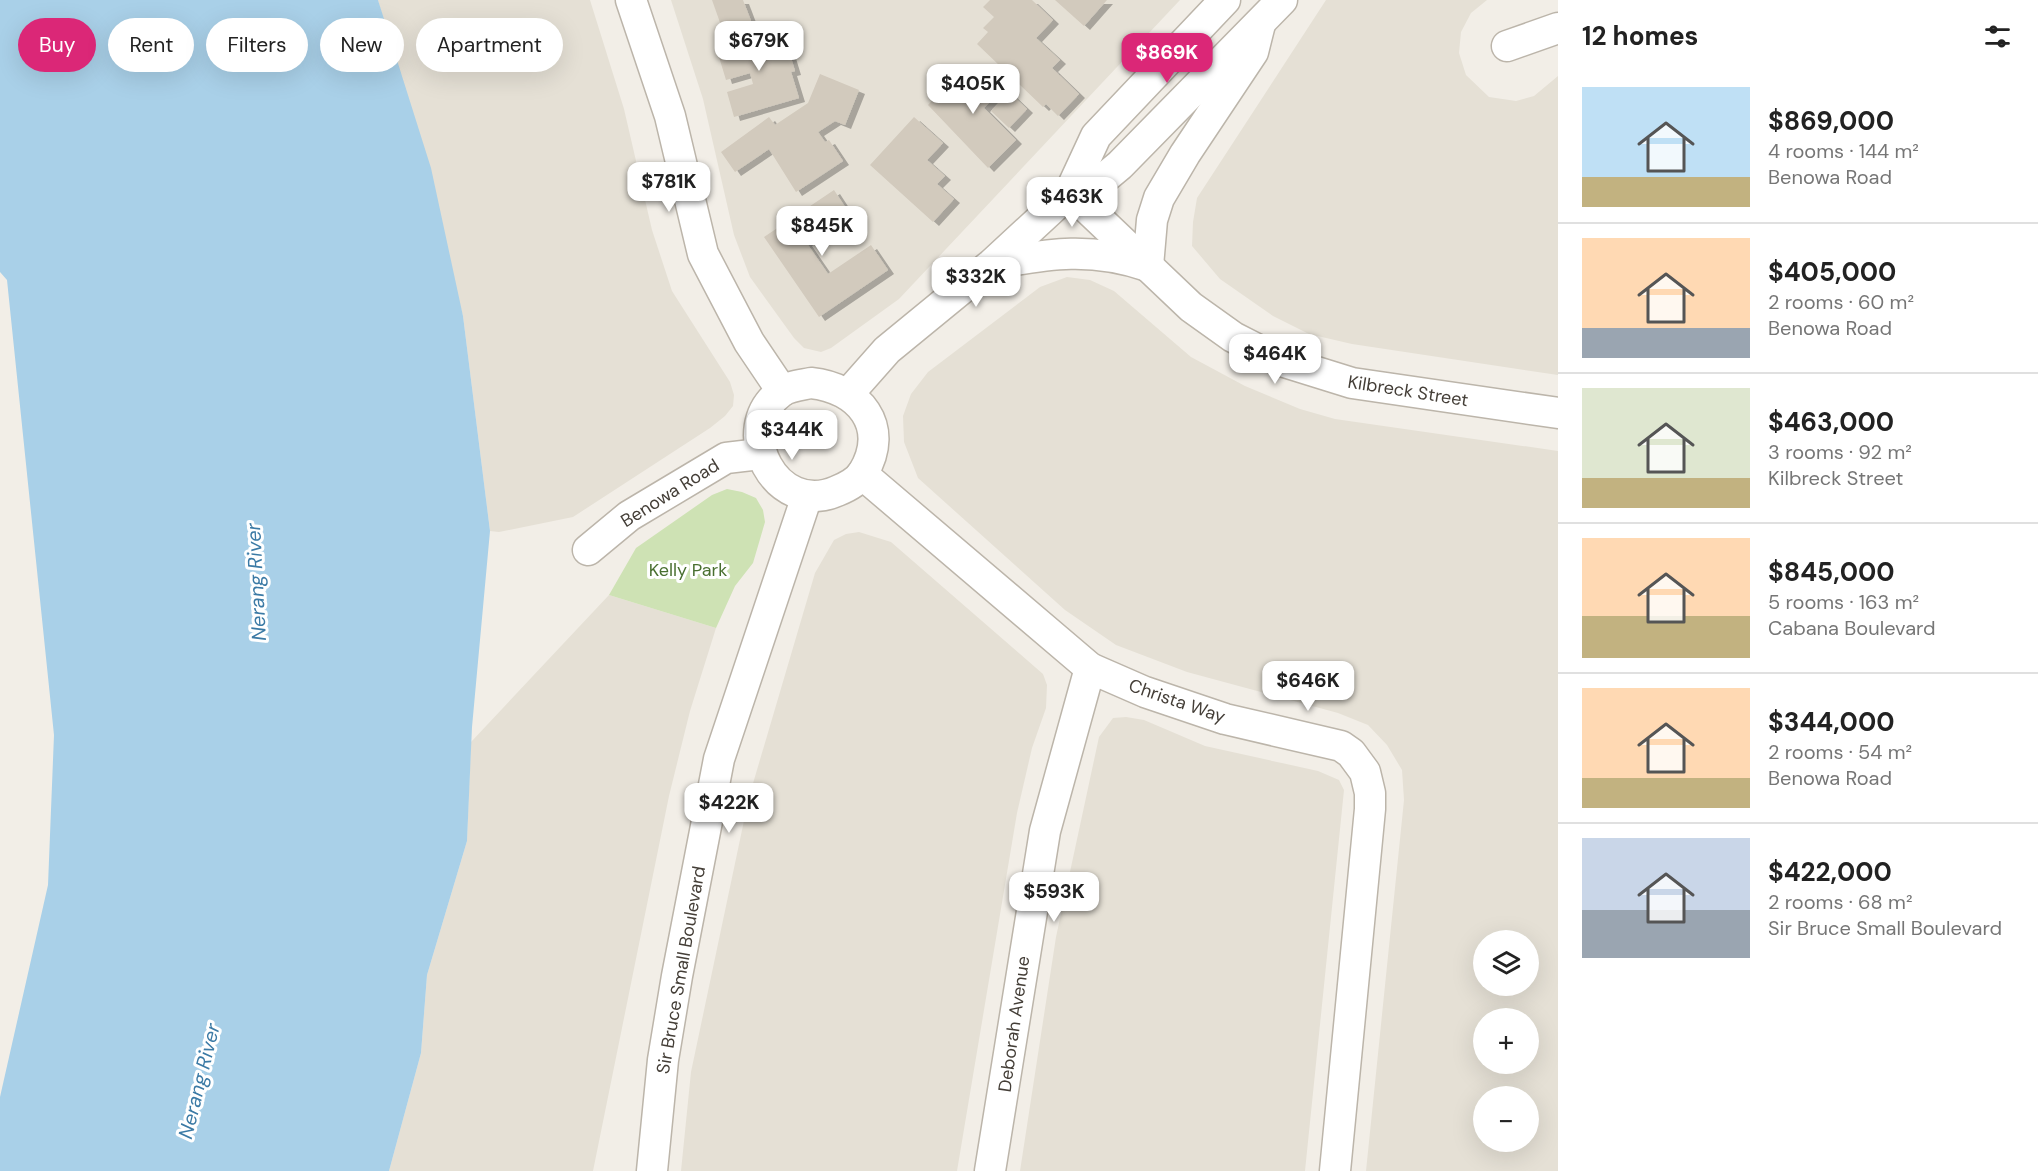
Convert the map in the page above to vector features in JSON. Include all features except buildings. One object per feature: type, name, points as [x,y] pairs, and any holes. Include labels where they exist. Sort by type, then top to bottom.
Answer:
[{"type":"street","points":[[631,0],[670,116],[703,254],[749,342],[782,391]]},
{"type":"street","points":[[1070,192],[1096,136],[1225,0]]},
{"type":"street","points":[[849,393],[887,350],[992,264],[1070,192],[1102,180],[1120,165],[1282,0]]},
{"type":"street","points":[[992,264],[1042,254],[1073,252],[1118,256],[1148,266],[1152,220],[1159,198],[1185,154],[1253,52],[1260,24]]},
{"type":"street","points":[[1507,46],[1558,28]]},
{"type":"street","name":"Kilbreck Street","points":[[1070,192],[1214,325],[1253,349],[1303,370],[1352,383],[1558,413]]},
{"type":"street","points":[[811,382],[831,385],[849,393],[869,418],[873,437],[871,453],[862,474],[850,486],[827,496],[807,496],[778,482],[769,472],[760,454],[759,434],[764,415],[782,391],[811,382]]},
{"type":"street","name":"Benowa Road","points":[[588,550],[629,516],[726,458],[760,454]]},
{"type":"street","name":"Christa Way","points":[[862,474],[1090,668],[1145,692],[1225,719],[1331,742],[1351,753],[1365,771],[1370,793],[1370,809],[1335,1171]]},
{"type":"street","name":"Sir Bruce Small Boulevard","points":[[652,1171],[663,1060],[719,759],[807,496]]},
{"type":"street","name":"Deborah Avenue","points":[[990,1171],[1045,831],[1072,726],[1090,668]]},
{"type":"shaded area","points":[[378,0],[590,0],[624,109],[652,230],[672,291],[730,382],[734,395],[733,406],[710,428],[573,517],[499,532],[490,531],[463,316],[397,72],[404,72],[404,18],[383,18]]},
{"type":"shaded area","points":[[671,0],[1180,0],[899,299],[831,348],[821,352],[804,348],[794,338],[750,277],[734,235],[703,99]]},
{"type":"shaded area","points":[[1326,0],[1487,0],[1471,13],[1461,32],[1459,53],[1466,75],[1489,97],[1516,101],[1534,96],[1558,76],[1558,375],[1352,344],[1309,334],[1273,316],[1220,279],[1192,246],[1197,198]]},
{"type":"shaded area","points":[[1067,277],[1090,280],[1114,291],[1191,357],[1245,386],[1300,409],[1335,419],[1558,451],[1558,1171],[1366,1171],[1404,800],[1402,770],[1387,745],[1368,725],[1338,713],[1187,672],[1116,645],[1065,610],[918,478],[904,442],[903,416],[911,394],[928,372],[1040,287]]},
{"type":"shaded area","points":[[859,532],[891,542],[1043,674],[1047,685],[1046,708],[1032,748],[1017,813],[957,1171],[681,1171],[691,1072],[749,797],[815,573],[834,540],[846,534]]},
{"type":"shaded area","points":[[609,595],[716,628],[690,711],[669,796],[593,1171],[389,1171],[421,1053],[427,975],[467,841],[471,742]]},
{"type":"shaded area","points":[[1126,717],[1144,720],[1205,746],[1318,771],[1339,780],[1344,790],[1305,1171],[1020,1171],[1056,937],[1099,737],[1113,718]]},
{"type":"green space","name":"Kelly Park","points":[[727,489],[756,498],[763,510],[765,522],[753,563],[735,586],[716,628],[609,595],[636,548],[712,495]]},
{"type":"water","name":"Nerang River","points":[[0,0],[378,0],[384,18],[320,18],[320,72],[401,72],[431,168],[463,316],[490,531],[472,727],[467,841],[427,975],[421,1053],[389,1171],[0,1171],[0,1097],[48,885],[54,735],[7,280],[0,272]]}]
